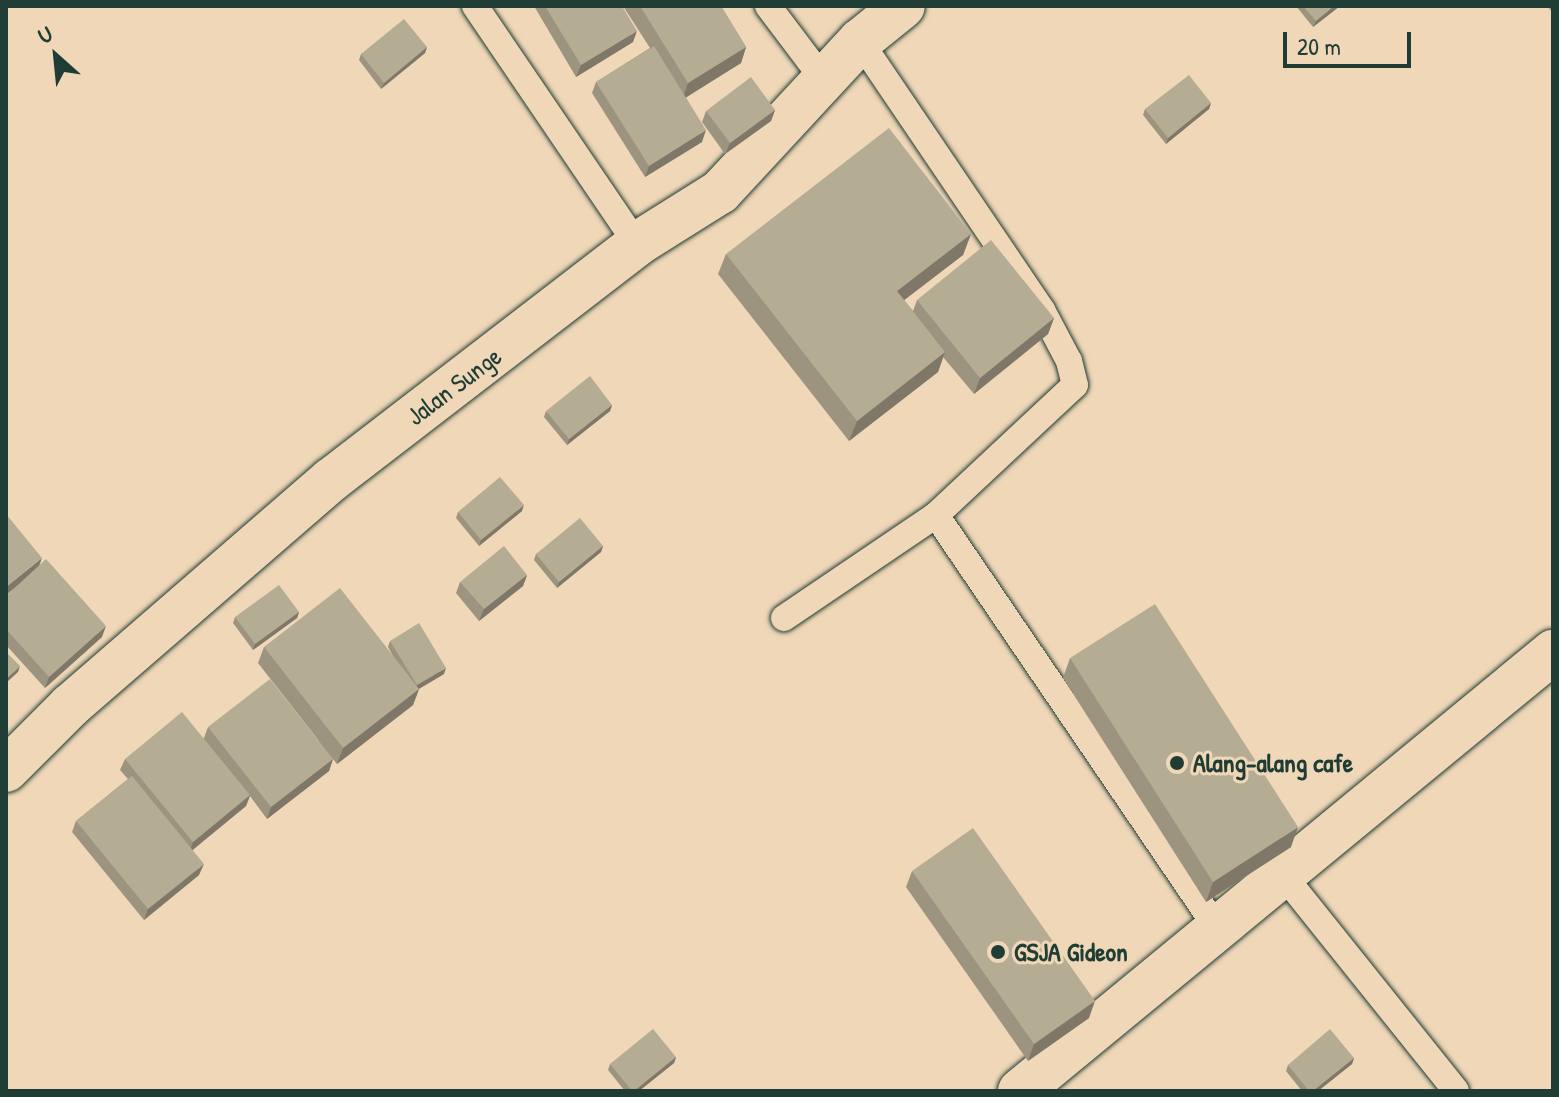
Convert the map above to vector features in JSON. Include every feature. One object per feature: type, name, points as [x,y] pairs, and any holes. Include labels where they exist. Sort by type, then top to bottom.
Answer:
[{"type":"street","name":"Jalan Sunge","points":[[6,770],[93,686],[331,480],[637,244],[720,192],[860,41],[903,6]]},
{"type":"street","points":[[1020,1091],[1219,931],[1553,652]]},
{"type":"lane","points":[[475,6],[637,244]]},
{"type":"lane","points":[[768,6],[824,80]]},
{"type":"lane","points":[[784,618],[936,515],[1072,393],[1076,377],[1003,249],[860,41]]},
{"type":"lane","points":[[936,515],[1219,931]]},
{"type":"lane","points":[[1284,876],[1456,1091]]},
{"type":"building","points":[[545,6],[622,6],[637,31],[581,65]]},
{"type":"building","points":[[640,6],[721,6],[746,47],[688,83]]},
{"type":"building","points":[[1303,6],[1334,6],[1316,21]]},
{"type":"building","points":[[404,19],[427,47],[384,83],[361,54]]},
{"type":"building","points":[[654,46],[706,130],[649,166],[596,82]]},
{"type":"building","points":[[1189,75],[1211,103],[1168,138],[1145,109]]},
{"type":"building","points":[[751,77],[775,110],[730,143],[706,111]]},
{"type":"building","points":[[889,128],[971,234],[897,291],[945,352],[857,421],[726,254]]},
{"type":"building","points":[[991,240],[1054,318],[980,378],[917,300]]},
{"type":"building","points":[[590,376],[612,405],[569,439],[546,411]]},
{"type":"building","points":[[500,477],[524,505],[481,540],[458,512]]},
{"type":"building","points":[[6,514],[42,558],[6,587]]},
{"type":"building","points":[[580,518],[603,546],[559,582],[536,554]]},
{"type":"building","points":[[504,546],[527,575],[484,609],[460,582]]},
{"type":"building","points":[[46,559],[106,626],[49,677],[6,629],[6,596]]},
{"type":"building","points":[[279,585],[299,612],[255,644],[235,617]]},
{"type":"building","points":[[340,588],[419,689],[343,748],[264,647]]},
{"type":"building","name":"Alang-alang cafe","points":[[1155,604],[1298,827],[1213,882],[1070,658]]},
{"type":"building","points":[[419,623],[446,668],[417,685],[390,641]]},
{"type":"building","points":[[6,652],[20,666],[6,679]]},
{"type":"building","points":[[270,679],[333,759],[271,807],[208,727]]},
{"type":"building","points":[[182,712],[250,795],[193,842],[125,759]]},
{"type":"building","points":[[132,776],[204,864],[148,909],[76,821]]},
{"type":"building","name":"GSJA Gideon","points":[[973,828],[1095,1001],[1034,1044],[912,871]]},
{"type":"building","points":[[653,1029],[676,1057],[632,1091],[610,1064]]},
{"type":"building","points":[[1330,1029],[1354,1058],[1309,1091],[1288,1065]]},
{"type":"place","name":"Alang-alang cafe","points":[[1177,763]]},
{"type":"place","name":"GSJA Gideon","points":[[998,952]]}]
